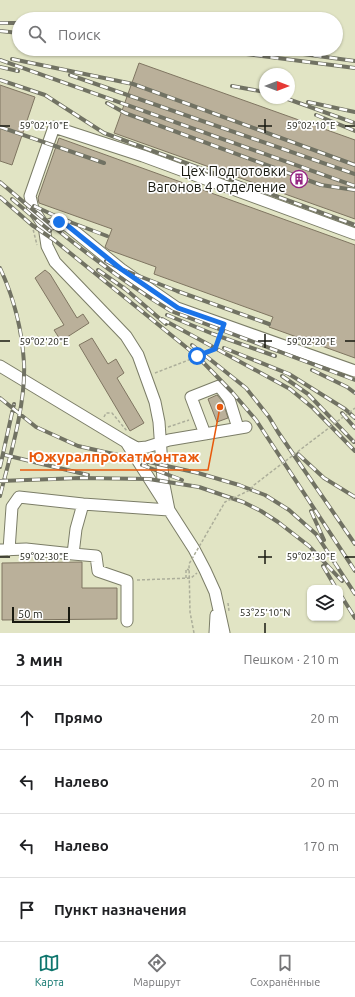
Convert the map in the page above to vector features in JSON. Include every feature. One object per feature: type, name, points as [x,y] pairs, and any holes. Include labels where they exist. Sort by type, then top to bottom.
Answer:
[{"type":"lane","points":[[169,510],[163,480],[161,442],[155,402],[147,376],[138,356],[126,336],[55,262],[47,246],[44,226],[33,209],[30,196],[54,127],[142,156],[355,234]]},
{"type":"lane","points":[[44,226],[59,222],[68,226],[121,269],[178,308],[355,371]]},
{"type":"lane","points":[[0,366],[127,438],[137,448],[147,448],[161,442],[242,428],[228,399],[219,386],[191,397],[205,434]]},
{"type":"lane","points":[[127,438],[205,570],[215,592],[224,633]]},
{"type":"lane","points":[[127,621],[127,581],[98,571],[96,556],[26,549],[4,550],[12,507],[19,497],[83,504],[169,510]]},
{"type":"lane","points":[[73,554],[76,529],[83,504]]},
{"type":"lane","points":[[216,633],[217,599]]},
{"type":"path","points":[[32,225],[39,250]]},
{"type":"path","points":[[147,376],[215,349],[224,324]]},
{"type":"path","points":[[194,633],[190,612],[189,564],[225,502],[250,490],[254,485],[355,408]]},
{"type":"path","points":[[112,413],[127,438]]},
{"type":"path","points":[[168,427],[199,417]]},
{"type":"path","points":[[191,560],[195,566]]},
{"type":"path","points":[[186,578],[186,569],[189,570]]},
{"type":"path","points":[[127,581],[191,578],[199,572]]},
{"type":"shaded area","points":[[0,0],[355,0],[355,633],[0,633]]},
{"type":"building","name":"Цех Подготовки Вагонов 4 отделение","points":[[139,63],[355,140],[355,219],[114,133]]},
{"type":"building","points":[[0,85],[35,97],[12,165],[0,161]]},
{"type":"building","points":[[59,138],[355,245],[355,358],[269,327],[273,317],[154,274],[156,267],[109,250],[105,247],[112,229],[39,203],[38,198]]},
{"type":"building","points":[[45,270],[50,274],[77,318],[83,314],[89,323],[61,341],[54,330],[64,325],[35,278]]},
{"type":"building","points":[[92,338],[108,364],[116,359],[124,373],[117,378],[144,423],[130,431],[79,345]]},
{"type":"building","points":[[217,395],[223,402],[228,418],[217,422],[208,399]]},
{"type":"building","points":[[82,562],[82,588],[117,588],[117,619],[2,620],[2,563]]},
{"type":"railway","points":[[0,23],[12,23]]},
{"type":"railway","points":[[0,31],[12,32]]},
{"type":"railway","points":[[262,56],[355,68]]},
{"type":"railway","points":[[318,56],[355,61]]},
{"type":"railway","points":[[12,59],[133,84],[355,165]]},
{"type":"railway","points":[[0,60],[355,186]]},
{"type":"railway","points":[[0,67],[18,71]]},
{"type":"railway","points":[[70,75],[355,174]]},
{"type":"railway","points":[[0,80],[45,95],[104,133],[355,225]]},
{"type":"railway","points":[[232,86],[259,91]]},
{"type":"railway","points":[[295,102],[355,123]]},
{"type":"railway","points":[[308,102],[355,112]]},
{"type":"railway","points":[[107,103],[125,113],[321,185],[355,190]]},
{"type":"railway","points":[[316,115],[355,131]]},
{"type":"railway","points":[[0,127],[104,163]]},
{"type":"railway","points":[[0,182],[104,266],[148,297],[171,311],[355,380]]},
{"type":"railway","points":[[0,197],[32,225],[54,240],[197,356],[232,392],[256,420],[355,571]]},
{"type":"railway","points":[[12,199],[50,231]]},
{"type":"railway","points":[[34,206],[62,219],[107,236]]},
{"type":"railway","points":[[106,261],[121,269],[177,291],[269,324]]},
{"type":"railway","points":[[0,268],[16,314],[24,363],[24,379],[20,413],[0,496]]},
{"type":"railway","points":[[98,270],[128,291]]},
{"type":"railway","points":[[123,287],[166,324]]},
{"type":"railway","points":[[167,315],[213,334],[275,356]]},
{"type":"railway","points":[[162,319],[290,389],[313,408],[355,451]]},
{"type":"railway","points":[[192,345],[246,388],[269,417],[355,544]]},
{"type":"railway","points":[[224,348],[289,374],[345,409],[355,418]]},
{"type":"railway","points":[[312,370],[347,387],[355,393]]},
{"type":"railway","points":[[282,376],[308,394],[354,442]]},
{"type":"railway","points":[[0,398],[36,427],[78,446],[198,473],[239,485],[265,495],[289,510],[316,534],[355,594]]},
{"type":"railway","points":[[0,467],[14,404]]},
{"type":"railway","points":[[342,413],[355,428]]},
{"type":"railway","points":[[298,454],[324,478],[355,497]]},
{"type":"railway","points":[[5,455],[88,475]]},
{"type":"railway","points":[[142,465],[182,480]]},
{"type":"railway","points":[[0,481],[80,478],[149,479],[199,487],[243,502],[278,522],[309,546],[342,581]]},
{"type":"railway","points":[[311,511],[324,540]]},
{"type":"railway","points":[[323,566],[334,585]]},
{"type":"railway","points":[[343,599],[355,618]]},
{"type":"place","name":"Цех Подготовки Вагонов 4 отделение","points":[[299,179]]},
{"type":"place","name":"Южуралпрокатмонтаж","points":[[220,407]]},
{"type":"route","points":[[59,222],[68,226],[121,269],[178,308],[224,324],[215,349],[197,356]]}]
